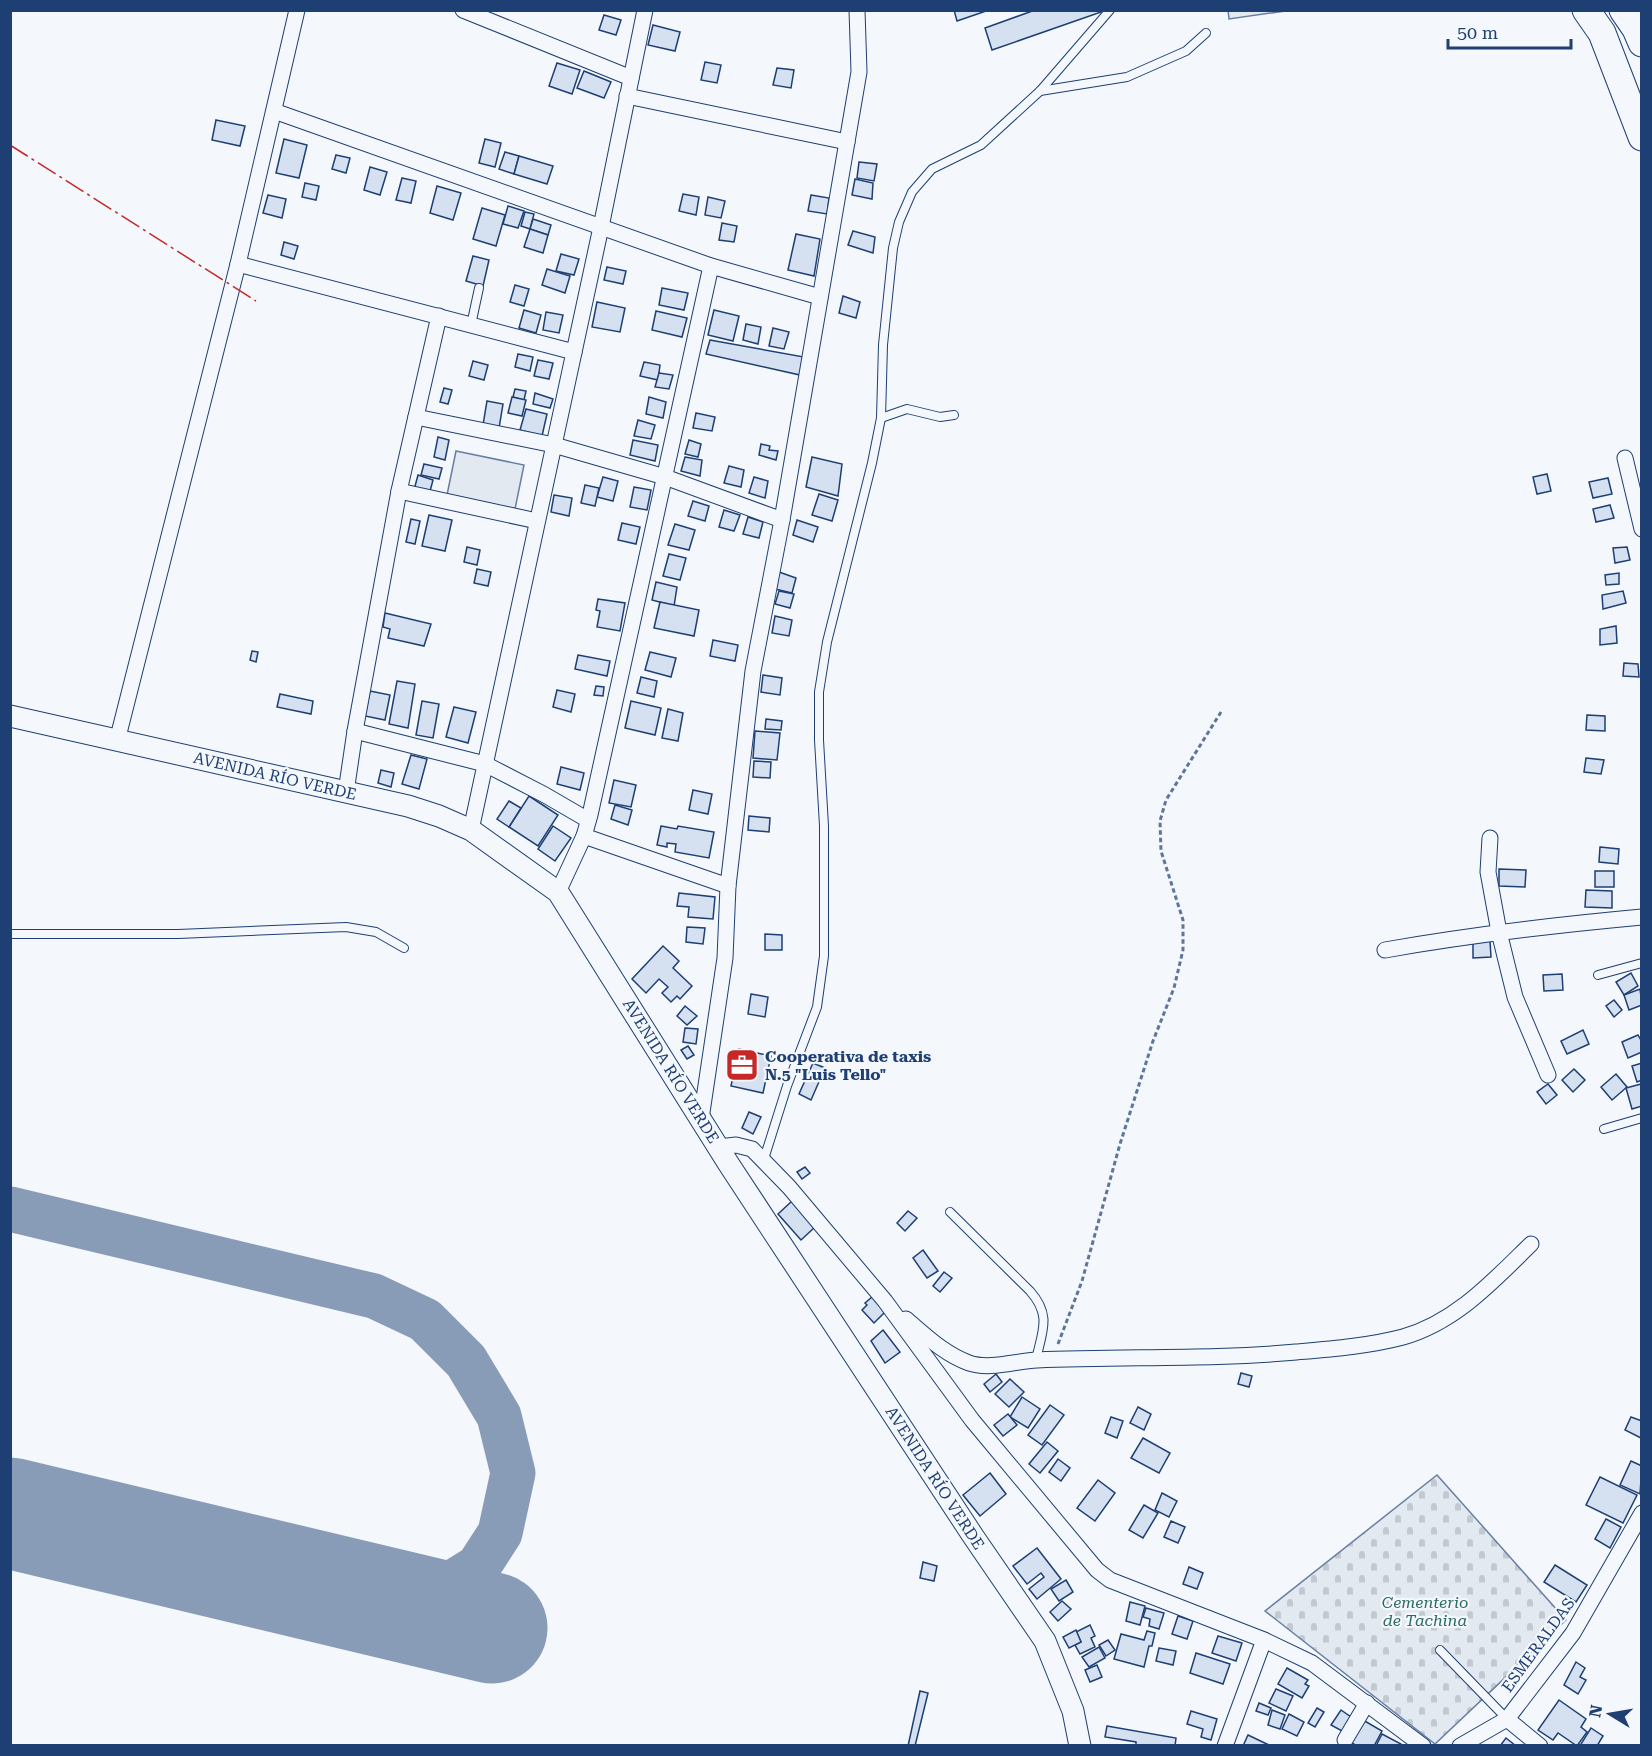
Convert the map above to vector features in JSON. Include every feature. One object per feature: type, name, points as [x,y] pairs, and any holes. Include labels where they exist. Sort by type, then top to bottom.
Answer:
[{"type":"highway","points":[[1586,10],[1602,33],[1641,137]]},
{"type":"highway","points":[[1623,10],[1636,29],[1641,43]]},
{"type":"main road","name":"AVENIDA RÍO VERDE","points":[[10,716],[408,806],[471,830],[558,892],[719,1147],[973,1536],[1045,1641],[1073,1710],[1080,1746]]},
{"type":"street","points":[[117,741],[238,264],[297,10]]},
{"type":"street","points":[[463,10],[631,78]]},
{"type":"street","points":[[471,830],[601,227],[645,10]]},
{"type":"street","points":[[701,1119],[725,958],[728,886],[753,671],[782,520],[859,72],[857,10]]},
{"type":"street","points":[[627,96],[847,142]]},
{"type":"street","points":[[274,111],[711,266],[820,297]]},
{"type":"street","points":[[238,264],[574,352]]},
{"type":"street","points":[[558,892],[586,828],[711,266]]},
{"type":"street","points":[[346,792],[399,491],[439,316]]},
{"type":"street","points":[[416,417],[554,445],[665,477],[782,520]]},
{"type":"street","points":[[1625,458],[1641,529]]},
{"type":"street","points":[[399,491],[537,521]]},
{"type":"street","points":[[355,731],[485,764],[545,795],[586,828],[728,886]]},
{"type":"street","points":[[1490,838],[1488,872],[1499,932],[1515,997],[1548,1075]]},
{"type":"street","points":[[1385,950],[1473,935],[1641,917]]},
{"type":"street","points":[[719,1147],[745,1147],[752,1149],[764,1159],[885,1301],[972,1420],[1097,1570],[1110,1580],[1264,1640],[1312,1663],[1423,1746]]},
{"type":"street","points":[[885,1301],[938,1346],[969,1363],[1245,1357],[1338,1349],[1405,1336],[1437,1322],[1473,1301],[1531,1244]]},
{"type":"street","name":"ESMERALDAS","points":[[1460,1746],[1507,1719],[1574,1633],[1641,1513]]},
{"type":"street","points":[[1225,1746],[1264,1640]]},
{"type":"street","points":[[1345,1740],[1367,1703]]},
{"type":"street","points":[[1507,1719],[1540,1746]]},
{"type":"lane","points":[[764,1159],[786,1086],[816,1007],[824,956],[824,825],[819,740],[819,692],[827,642],[881,418],[883,345],[893,248],[899,222],[912,192],[932,169],[981,145],[1040,91],[1110,10]]},
{"type":"lane","points":[[1040,91],[1127,77],[1186,51],[1206,33]]},
{"type":"lane","points":[[471,325],[479,288]]},
{"type":"lane","points":[[881,418],[907,409],[940,417],[954,415]]},
{"type":"lane","points":[[10,934],[178,934],[346,927],[376,932],[404,948]]},
{"type":"lane","points":[[1598,975],[1641,963]]},
{"type":"lane","points":[[1604,1129],[1641,1118]]},
{"type":"lane","points":[[950,1212],[1036,1298],[1045,1316],[1044,1360]]},
{"type":"lane","points":[[1440,1650],[1507,1719]]},
{"type":"path","points":[[1044,1360],[1082,1281],[1120,1144],[1153,1041],[1174,988],[1184,950],[1183,920],[1161,852],[1160,821],[1166,800],[1221,712]]},
{"type":"green space","points":[[1228,10],[1285,10],[1285,11],[1229,19]]},
{"type":"green space","points":[[456,451],[524,465],[515,509],[447,495]]},
{"type":"green space","name":"Cementerio de Tachina","points":[[1437,1475],[1566,1620],[1435,1744],[1265,1611]]},
{"type":"building","points":[[954,10],[989,10],[957,21]]},
{"type":"building","points":[[1035,10],[1104,11],[992,50],[985,28]]},
{"type":"building","points":[[604,15],[621,20],[616,35],[599,30]]},
{"type":"building","points":[[653,25],[680,32],[675,51],[648,45]]},
{"type":"building","points":[[705,62],[721,65],[717,83],[701,80]]},
{"type":"building","points":[[557,63],[580,70],[572,94],[549,86]]},
{"type":"building","points":[[777,68],[794,70],[791,88],[773,85]]},
{"type":"building","points":[[584,71],[611,82],[604,98],[577,88]]},
{"type":"building","points":[[216,120],[245,126],[240,146],[212,140]]},
{"type":"building","points":[[284,139],[307,145],[299,178],[276,173]]},
{"type":"building","points":[[485,139],[501,143],[495,167],[479,163]]},
{"type":"building","points":[[505,152],[519,156],[514,174],[499,169]]},
{"type":"building","points":[[336,155],[350,158],[346,173],[332,169]]},
{"type":"building","points":[[519,156],[553,166],[547,184],[514,174]]},
{"type":"building","points":[[859,162],[877,164],[874,181],[857,178]]},
{"type":"building","points":[[370,167],[387,172],[380,195],[364,190]]},
{"type":"building","points":[[402,178],[416,181],[411,203],[396,200]]},
{"type":"building","points":[[855,179],[873,183],[872,199],[852,195]]},
{"type":"building","points":[[305,183],[319,186],[316,200],[302,197]]},
{"type":"building","points":[[437,186],[461,193],[453,220],[430,213]]},
{"type":"building","points":[[683,194],[699,197],[696,215],[679,211]]},
{"type":"building","points":[[268,195],[286,199],[282,218],[263,213]]},
{"type":"building","points":[[811,195],[829,198],[827,214],[808,211]]},
{"type":"building","points":[[708,197],[725,201],[721,218],[705,215]]},
{"type":"building","points":[[508,206],[524,211],[518,228],[503,224]]},
{"type":"building","points":[[482,208],[505,215],[496,246],[473,239]]},
{"type":"building","points":[[525,212],[534,214],[530,229],[521,226]]},
{"type":"building","points":[[533,219],[551,225],[548,235],[530,229]]},
{"type":"building","points":[[722,223],[737,226],[734,242],[719,240]]},
{"type":"building","points":[[530,229],[548,235],[543,253],[524,247]]},
{"type":"building","points":[[853,231],[875,237],[873,253],[848,245]]},
{"type":"building","points":[[796,234],[820,239],[814,276],[788,270]]},
{"type":"building","points":[[284,242],[298,246],[294,259],[281,255]]},
{"type":"building","points":[[561,254],[579,259],[574,275],[556,271]]},
{"type":"building","points":[[473,256],[489,260],[483,286],[466,281]]},
{"type":"building","points":[[607,267],[626,271],[623,284],[604,280]]},
{"type":"building","points":[[547,269],[570,276],[565,293],[542,285]]},
{"type":"building","points":[[515,285],[529,289],[524,306],[510,302]]},
{"type":"building","points":[[662,288],[688,293],[684,310],[659,305]]},
{"type":"building","points":[[843,296],[860,302],[856,318],[839,313]]},
{"type":"building","points":[[597,302],[625,308],[620,332],[592,327]]},
{"type":"building","points":[[524,310],[541,315],[536,333],[519,328]]},
{"type":"building","points":[[714,310],[739,316],[733,341],[708,335]]},
{"type":"building","points":[[656,311],[687,318],[682,337],[652,330]]},
{"type":"building","points":[[546,312],[563,315],[559,333],[543,330]]},
{"type":"building","points":[[746,324],[761,327],[758,344],[743,340]]},
{"type":"building","points":[[773,328],[789,332],[784,349],[769,346]]},
{"type":"building","points":[[710,340],[804,357],[800,375],[706,354]]},
{"type":"building","points":[[518,354],[533,357],[530,371],[515,367]]},
{"type":"building","points":[[538,360],[553,363],[549,379],[534,376]]},
{"type":"building","points":[[473,361],[488,365],[484,380],[469,376]]},
{"type":"building","points":[[644,362],[660,365],[658,380],[640,376]]},
{"type":"building","points":[[659,373],[673,375],[669,389],[655,387]]},
{"type":"building","points":[[444,388],[452,390],[448,404],[440,402]]},
{"type":"building","points":[[515,389],[526,391],[524,400],[513,397]]},
{"type":"building","points":[[535,393],[553,399],[550,408],[533,404]]},
{"type":"building","points":[[512,397],[526,400],[522,416],[508,413]]},
{"type":"building","points":[[649,397],[666,402],[663,418],[646,414]]},
{"type":"building","points":[[487,401],[503,404],[499,428],[483,425]]},
{"type":"building","points":[[526,409],[547,414],[542,436],[520,430]]},
{"type":"building","points":[[696,413],[715,417],[712,431],[693,428]]},
{"type":"building","points":[[638,420],[655,425],[651,439],[634,436]]},
{"type":"building","points":[[438,437],[449,440],[445,460],[434,457]]},
{"type":"building","points":[[633,440],[658,445],[655,461],[630,455]]},
{"type":"building","points":[[689,440],[701,444],[698,457],[685,454]]},
{"type":"building","points":[[761,444],[770,446],[769,450],[778,451],[776,460],[759,455]]},
{"type":"building","points":[[685,457],[702,460],[700,476],[681,471]]},
{"type":"building","points":[[812,457],[842,464],[838,496],[806,487]]},
{"type":"building","points":[[424,464],[442,468],[439,479],[421,475]]},
{"type":"building","points":[[729,466],[744,470],[741,487],[724,483]]},
{"type":"building","points":[[1547,474],[1551,491],[1537,494],[1533,477]]},
{"type":"building","points":[[418,475],[433,480],[429,495],[414,490]]},
{"type":"building","points":[[603,477],[618,481],[613,501],[597,497]]},
{"type":"building","points":[[754,477],[768,481],[765,498],[749,493]]},
{"type":"building","points":[[1608,478],[1612,494],[1593,498],[1589,482]]},
{"type":"building","points":[[585,485],[599,488],[595,506],[581,503]]},
{"type":"building","points":[[634,487],[651,490],[647,510],[630,507]]},
{"type":"building","points":[[819,494],[838,500],[832,521],[812,515]]},
{"type":"building","points":[[554,495],[572,498],[569,516],[551,512]]},
{"type":"building","points":[[693,501],[709,506],[705,521],[688,516]]},
{"type":"building","points":[[1610,505],[1614,518],[1596,522],[1593,509]]},
{"type":"building","points":[[724,510],[740,515],[734,531],[719,527]]},
{"type":"building","points":[[429,515],[452,520],[445,551],[422,546]]},
{"type":"building","points":[[748,517],[763,522],[759,538],[743,534]]},
{"type":"building","points":[[411,519],[420,521],[415,544],[406,542]]},
{"type":"building","points":[[797,520],[818,527],[813,542],[793,535]]},
{"type":"building","points":[[622,523],[640,527],[636,544],[618,540]]},
{"type":"building","points":[[675,524],[695,530],[689,550],[668,545]]},
{"type":"building","points":[[467,547],[480,550],[477,565],[464,562]]},
{"type":"building","points":[[1627,547],[1630,560],[1615,563],[1613,548]]},
{"type":"building","points":[[669,554],[686,558],[680,580],[663,576]]},
{"type":"building","points":[[477,569],[491,572],[488,586],[474,583]]},
{"type":"building","points":[[779,572],[796,578],[792,593],[775,589]]},
{"type":"building","points":[[1619,573],[1619,584],[1606,585],[1605,575]]},
{"type":"building","points":[[656,582],[677,587],[674,606],[652,600]]},
{"type":"building","points":[[779,591],[794,594],[790,608],[775,604]]},
{"type":"building","points":[[1623,591],[1626,603],[1603,609],[1602,595]]},
{"type":"building","points":[[598,599],[625,603],[620,631],[597,627],[600,611],[596,610]]},
{"type":"building","points":[[660,602],[699,610],[694,636],[654,628]]},
{"type":"building","points":[[385,613],[431,624],[424,646],[388,638],[390,629],[383,627]]},
{"type":"building","points":[[775,616],[792,620],[789,636],[772,633]]},
{"type":"building","points":[[1616,626],[1617,643],[1600,645],[1600,629]]},
{"type":"building","points":[[713,640],[738,645],[735,661],[710,656]]},
{"type":"building","points":[[252,651],[258,652],[256,662],[250,660]]},
{"type":"building","points":[[650,652],[676,658],[671,677],[645,670]]},
{"type":"building","points":[[578,655],[610,661],[607,676],[575,669]]},
{"type":"building","points":[[1624,663],[1638,664],[1639,677],[1623,676]]},
{"type":"building","points":[[763,675],[782,678],[780,695],[761,692]]},
{"type":"building","points":[[641,677],[657,681],[654,697],[637,693]]},
{"type":"building","points":[[397,681],[415,684],[408,728],[389,724]]},
{"type":"building","points":[[596,686],[604,687],[603,696],[594,695]]},
{"type":"building","points":[[557,690],[575,694],[571,712],[553,707]]},
{"type":"building","points":[[370,691],[390,695],[385,720],[365,716]]},
{"type":"building","points":[[280,694],[313,701],[311,714],[277,707]]},
{"type":"building","points":[[422,701],[439,704],[433,738],[416,735]]},
{"type":"building","points":[[631,701],[661,708],[655,735],[625,728]]},
{"type":"building","points":[[454,707],[476,712],[468,743],[446,737]]},
{"type":"building","points":[[668,709],[683,713],[678,741],[662,738]]},
{"type":"building","points":[[1587,715],[1605,716],[1605,731],[1586,730]]},
{"type":"building","points":[[766,719],[782,721],[781,730],[765,729]]},
{"type":"building","points":[[755,731],[780,733],[777,760],[753,758]]},
{"type":"building","points":[[411,755],[427,759],[419,789],[402,784]]},
{"type":"building","points":[[1586,758],[1604,760],[1601,774],[1584,772]]},
{"type":"building","points":[[754,761],[771,762],[770,778],[753,777]]},
{"type":"building","points":[[561,767],[584,773],[580,790],[557,784]]},
{"type":"building","points":[[381,770],[394,773],[391,787],[378,783]]},
{"type":"building","points":[[614,780],[636,785],[631,807],[609,803]]},
{"type":"building","points":[[693,790],[712,794],[708,814],[689,810]]},
{"type":"building","points":[[529,796],[558,815],[538,846],[509,827]]},
{"type":"building","points":[[509,801],[521,808],[509,827],[497,819]]},
{"type":"building","points":[[615,805],[632,810],[628,825],[611,819]]},
{"type":"building","points":[[749,816],[770,818],[769,832],[748,830]]},
{"type":"building","points":[[553,826],[571,838],[555,861],[538,849]]},
{"type":"building","points":[[661,826],[677,829],[678,826],[714,832],[709,858],[675,852],[676,844],[667,843],[667,847],[657,845]]},
{"type":"building","points":[[1600,847],[1619,849],[1618,864],[1599,862]]},
{"type":"building","points":[[1499,869],[1526,870],[1525,887],[1499,886]]},
{"type":"building","points":[[1595,871],[1614,871],[1614,887],[1595,887]]},
{"type":"building","points":[[1586,890],[1612,891],[1612,908],[1585,907]]},
{"type":"building","points":[[679,893],[715,897],[713,919],[688,917],[689,907],[677,906]]},
{"type":"building","points":[[687,927],[705,928],[703,944],[686,942]]},
{"type":"building","points":[[765,934],[782,935],[782,950],[765,950]]},
{"type":"building","points":[[1490,941],[1491,957],[1473,958],[1473,942]]},
{"type":"building","points":[[663,946],[679,961],[673,968],[692,986],[680,999],[677,996],[671,1002],[662,993],[668,987],[659,979],[646,993],[632,979]]},
{"type":"building","points":[[1631,973],[1638,986],[1624,995],[1616,982]]},
{"type":"building","points":[[1562,974],[1563,990],[1544,991],[1543,975]]},
{"type":"building","points":[[1640,989],[1642,1005],[1629,1010],[1624,995]]},
{"type":"building","points":[[751,994],[768,997],[765,1017],[748,1014]]},
{"type":"building","points":[[1614,1000],[1622,1010],[1614,1017],[1606,1006]]},
{"type":"building","points":[[685,1006],[697,1016],[687,1025],[677,1016]]},
{"type":"building","points":[[685,1028],[698,1029],[696,1044],[683,1042]]},
{"type":"building","points":[[1583,1030],[1589,1044],[1567,1054],[1561,1041]]},
{"type":"building","points":[[1638,1035],[1642,1042],[1642,1052],[1628,1058],[1622,1042]]},
{"type":"building","points":[[688,1046],[694,1055],[687,1059],[681,1050]]},
{"type":"building","points":[[739,1049],[771,1056],[763,1093],[731,1086]]},
{"type":"building","points":[[813,1063],[825,1068],[811,1100],[799,1094]]},
{"type":"building","points":[[1642,1063],[1642,1080],[1637,1082],[1632,1066]]},
{"type":"building","points":[[1574,1069],[1585,1080],[1573,1092],[1562,1080]]},
{"type":"building","points":[[1616,1074],[1627,1087],[1612,1100],[1601,1087]]},
{"type":"building","points":[[1548,1084],[1557,1095],[1546,1104],[1537,1092]]},
{"type":"building","points":[[1641,1084],[1642,1106],[1632,1109],[1626,1088]]},
{"type":"building","points":[[749,1112],[761,1117],[753,1134],[742,1128]]},
{"type":"building","points":[[805,1167],[810,1173],[802,1179],[797,1172]]},
{"type":"building","points":[[792,1201],[815,1227],[801,1240],[778,1214]]},
{"type":"building","points":[[908,1211],[917,1218],[905,1231],[897,1223]]},
{"type":"building","points":[[923,1250],[938,1271],[927,1278],[913,1258]]},
{"type":"building","points":[[944,1272],[952,1278],[940,1292],[933,1286]]},
{"type":"building","points":[[872,1297],[886,1311],[874,1323],[862,1310],[867,1305],[865,1303]]},
{"type":"building","points":[[883,1330],[900,1352],[885,1363],[871,1341]]},
{"type":"building","points":[[1241,1373],[1252,1376],[1249,1387],[1238,1384]]},
{"type":"building","points":[[996,1374],[1002,1382],[990,1392],[984,1384]]},
{"type":"building","points":[[1010,1379],[1024,1392],[1009,1407],[995,1394]]},
{"type":"building","points":[[1022,1397],[1040,1409],[1028,1428],[1010,1417]]},
{"type":"building","points":[[1050,1405],[1064,1415],[1042,1445],[1028,1435]]},
{"type":"building","points":[[1138,1407],[1151,1414],[1144,1430],[1130,1423]]},
{"type":"building","points":[[1008,1414],[1017,1425],[1003,1436],[994,1425]]},
{"type":"building","points":[[1111,1417],[1123,1421],[1117,1438],[1105,1433]]},
{"type":"building","points":[[1631,1417],[1642,1421],[1641,1438],[1625,1430]]},
{"type":"building","points":[[1143,1438],[1170,1453],[1159,1473],[1131,1458]]},
{"type":"building","points":[[1047,1442],[1058,1451],[1040,1473],[1029,1464]]},
{"type":"building","points":[[1058,1459],[1070,1468],[1061,1481],[1049,1472]]},
{"type":"building","points":[[1631,1461],[1642,1466],[1640,1494],[1620,1485]]},
{"type":"building","points":[[990,1473],[1006,1494],[980,1516],[963,1495]]},
{"type":"building","points":[[1600,1477],[1637,1495],[1623,1523],[1586,1505]]},
{"type":"building","points":[[1098,1480],[1115,1493],[1095,1521],[1077,1508]]},
{"type":"building","points":[[1162,1493],[1177,1501],[1169,1517],[1155,1510]]},
{"type":"building","points":[[1144,1505],[1158,1513],[1143,1538],[1129,1530]]},
{"type":"building","points":[[1606,1519],[1621,1527],[1610,1548],[1595,1539]]},
{"type":"building","points":[[1171,1521],[1185,1527],[1178,1543],[1164,1537]]},
{"type":"building","points":[[1037,1548],[1061,1579],[1037,1599],[1029,1589],[1044,1577],[1041,1573],[1027,1584],[1013,1566]]},
{"type":"building","points":[[923,1562],[937,1566],[934,1581],[920,1578]]},
{"type":"building","points":[[1555,1565],[1587,1585],[1576,1602],[1544,1582]]},
{"type":"building","points":[[1189,1567],[1203,1573],[1197,1589],[1183,1584]]},
{"type":"building","points":[[1066,1580],[1073,1592],[1059,1601],[1051,1589]]},
{"type":"building","points":[[1062,1601],[1071,1609],[1058,1621],[1050,1612]]},
{"type":"building","points":[[1130,1602],[1145,1606],[1140,1625],[1126,1621]]},
{"type":"building","points":[[1146,1608],[1164,1613],[1159,1629],[1149,1626],[1150,1619],[1143,1617]]},
{"type":"building","points":[[1178,1616],[1193,1621],[1187,1639],[1172,1634]]},
{"type":"building","points":[[1090,1625],[1095,1636],[1091,1638],[1095,1647],[1080,1654],[1075,1645],[1081,1642],[1076,1632]]},
{"type":"building","points":[[1076,1630],[1081,1642],[1069,1648],[1063,1637]]},
{"type":"building","points":[[1147,1631],[1155,1633],[1144,1667],[1114,1659],[1121,1634],[1144,1640]]},
{"type":"building","points":[[1218,1636],[1242,1643],[1236,1661],[1212,1653]]},
{"type":"building","points":[[1108,1640],[1115,1650],[1106,1656],[1099,1645]]},
{"type":"building","points":[[1099,1647],[1105,1658],[1089,1667],[1082,1657]]},
{"type":"building","points":[[1159,1648],[1176,1651],[1173,1665],[1156,1661]]},
{"type":"building","points":[[1196,1653],[1230,1664],[1223,1684],[1190,1673]]},
{"type":"building","points":[[1576,1662],[1585,1668],[1580,1677],[1586,1680],[1578,1694],[1564,1685]]},
{"type":"building","points":[[1097,1665],[1102,1677],[1090,1682],[1085,1670]]},
{"type":"building","points":[[1287,1668],[1308,1680],[1305,1684],[1309,1686],[1302,1698],[1278,1684]]},
{"type":"building","points":[[1276,1689],[1293,1696],[1286,1711],[1269,1703]]},
{"type":"building","points":[[920,1691],[928,1693],[915,1746],[908,1746]]},
{"type":"building","points":[[1559,1700],[1586,1719],[1581,1727],[1587,1732],[1577,1746],[1558,1733],[1553,1740],[1538,1730]]},
{"type":"building","points":[[1259,1703],[1271,1708],[1268,1715],[1256,1711]]},
{"type":"building","points":[[1317,1708],[1324,1712],[1315,1727],[1308,1723]]},
{"type":"building","points":[[1272,1710],[1285,1715],[1280,1729],[1268,1725]]},
{"type":"building","points":[[1341,1710],[1351,1717],[1342,1731],[1331,1725]]},
{"type":"building","points":[[1191,1711],[1217,1719],[1211,1740],[1201,1737],[1203,1729],[1187,1724]]},
{"type":"building","points":[[1289,1714],[1304,1722],[1297,1736],[1282,1729]]},
{"type":"building","points":[[1363,1720],[1382,1731],[1374,1746],[1357,1746],[1351,1742]]},
{"type":"building","points":[[1107,1726],[1176,1738],[1175,1746],[1136,1746],[1136,1742],[1105,1737]]},
{"type":"building","points":[[1591,1728],[1603,1736],[1597,1746],[1584,1746],[1581,1744]]},
{"type":"building","points":[[1382,1734],[1401,1744],[1400,1746],[1376,1746]]},
{"type":"building","points":[[1248,1735],[1271,1746],[1243,1746]]},
{"type":"building","points":[[1506,1738],[1516,1746],[1500,1746]]},
{"type":"taxiway","points":[[10,1209],[374,1296],[425,1320],[466,1361],[499,1416],[513,1473],[500,1533],[478,1567],[439,1591],[382,1602]]},
{"type":"runway","points":[[10,1513],[492,1628]]},
{"type":"power","points":[[10,145],[256,301]]},
{"type":"place","name":"Cooperativa de taxis N.5 \"Luis Tello\"","points":[[742,1065]]}]
